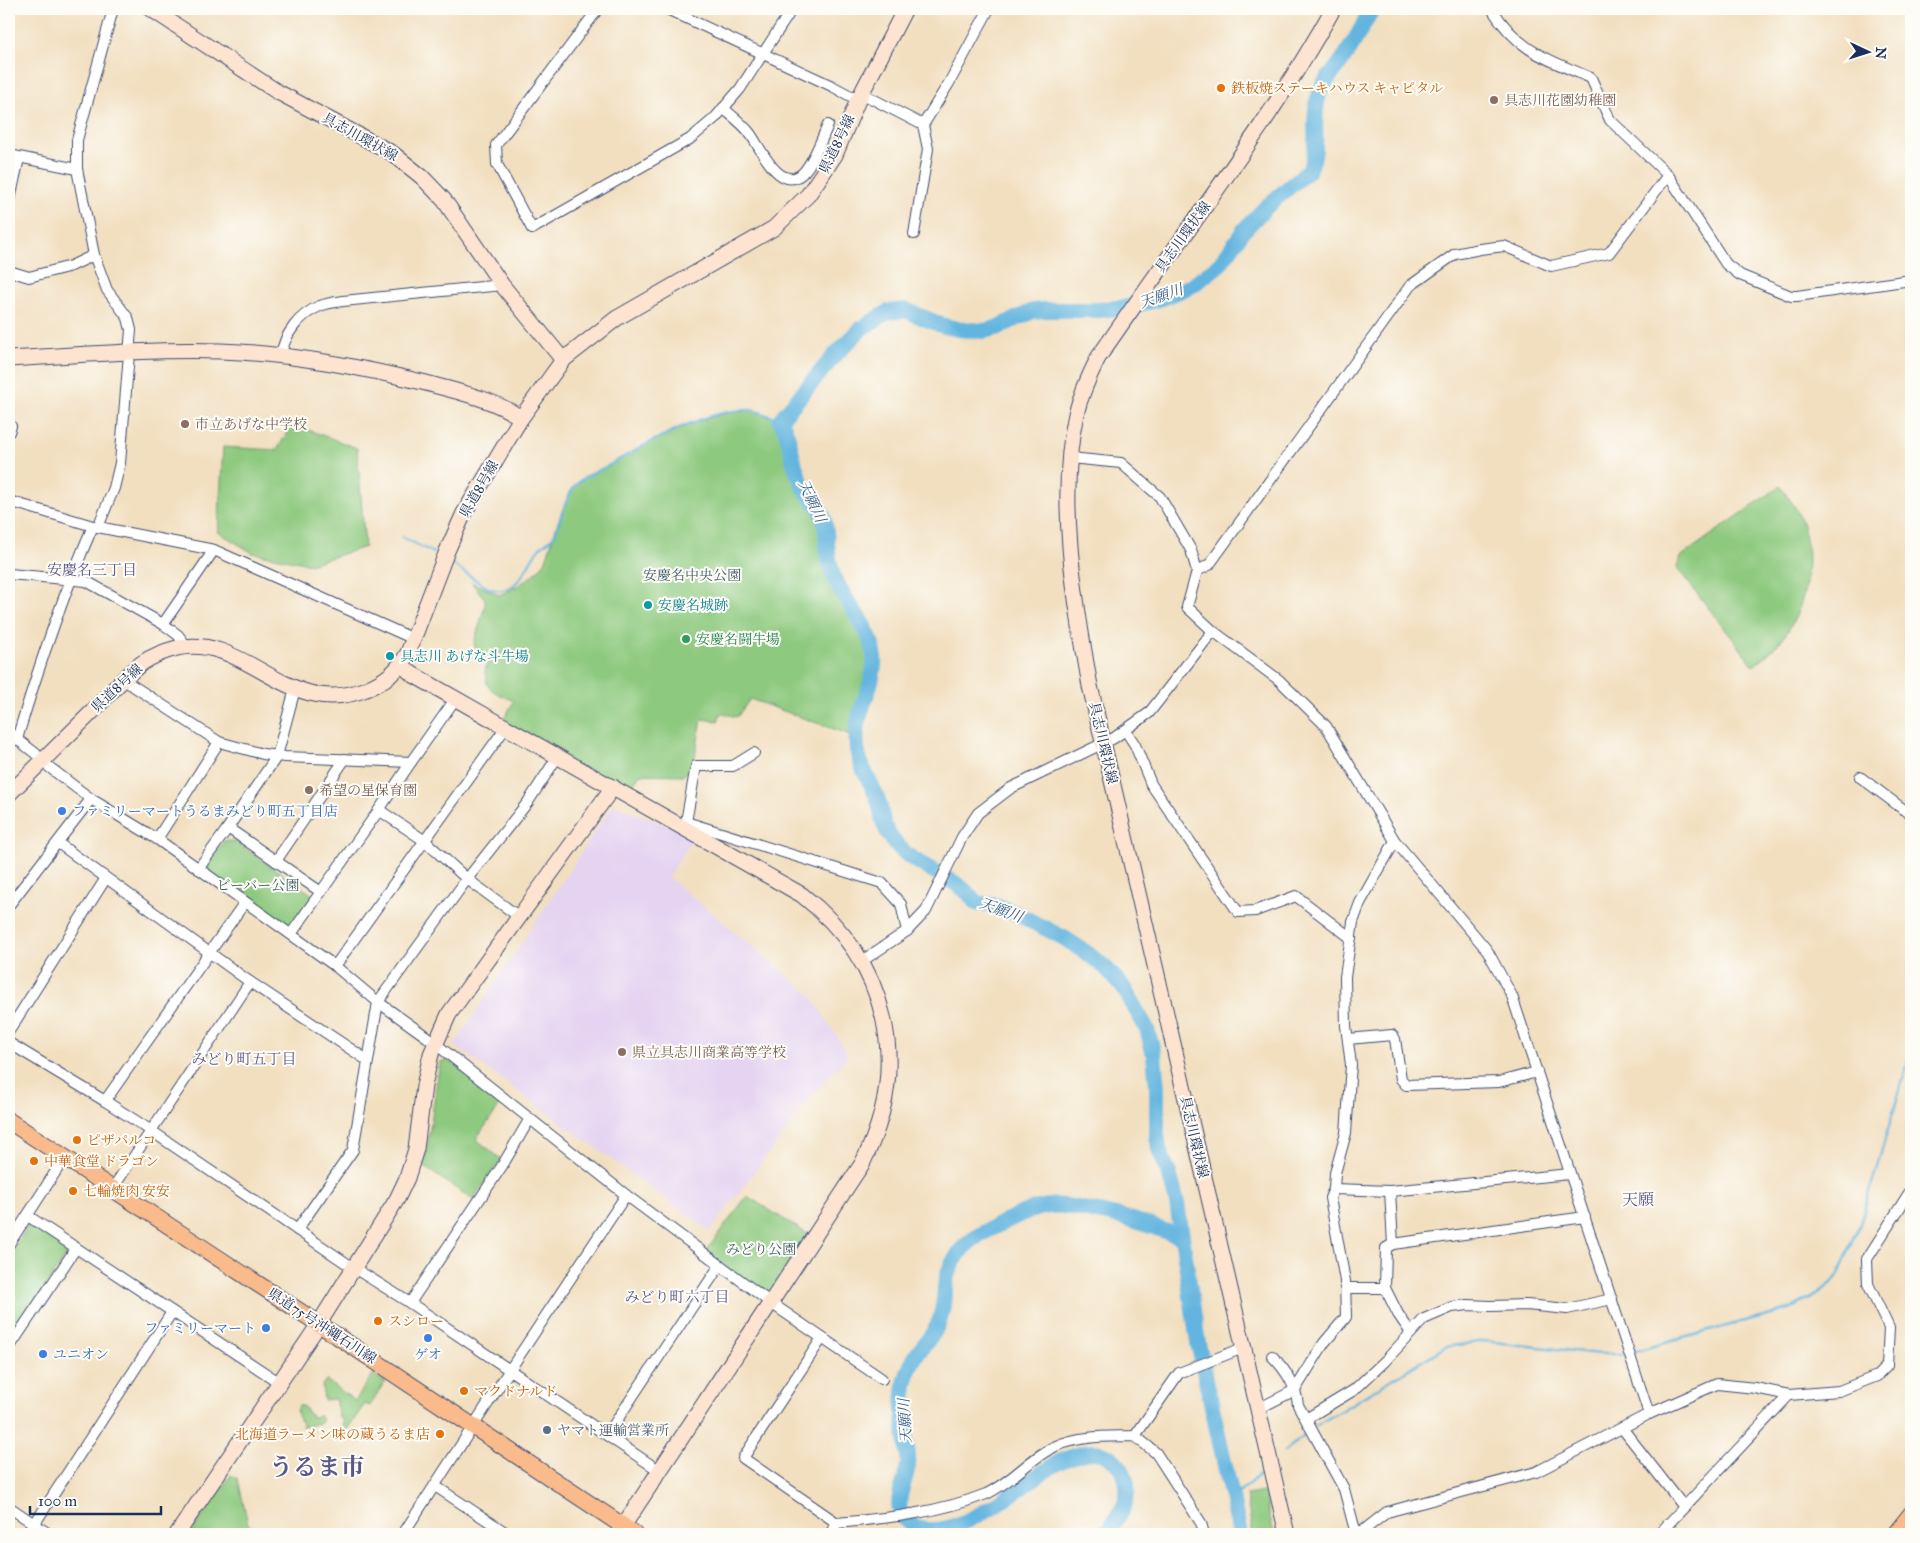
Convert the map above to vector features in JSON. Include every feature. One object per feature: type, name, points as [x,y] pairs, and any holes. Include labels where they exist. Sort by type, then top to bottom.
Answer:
[{"type":"main road","name":"具志川環状線","points":[[152,9],[276,91],[392,153],[422,177],[444,200],[502,285],[563,360]]},
{"type":"main road","name":"県道8号線","points":[[9,794],[124,680],[143,663],[164,652],[186,646],[204,647],[225,653],[295,689],[326,697],[355,694],[379,684],[402,665],[464,513],[521,418],[563,360],[617,318],[774,228],[808,195],[835,156],[860,96],[905,9]]},
{"type":"main road","name":"具志川環状線","points":[[1287,1534],[1102,744],[1087,667],[1074,576],[1070,524],[1070,458],[1076,413],[1098,358],[1208,202],[1282,92],[1333,9]]},
{"type":"main road","points":[[9,359],[130,352],[221,351],[280,356],[368,369],[444,388],[502,406],[521,418]]},
{"type":"main road","points":[[402,665],[412,674],[613,787],[685,825],[802,895],[826,915],[852,946],[862,961],[879,1004],[888,1041],[889,1058],[884,1110],[873,1143],[862,1164],[660,1471],[625,1532]]},
{"type":"main road","points":[[177,1534],[319,1324],[397,1199],[412,1163],[419,1136],[427,1071],[443,1024],[518,916],[613,787]]},
{"type":"main road","name":"県道75号沖縄石川線","points":[[9,1121],[473,1426],[625,1532]]},
{"type":"main road","points":[[1895,1534],[1911,1514]]},
{"type":"street","points":[[113,9],[77,140],[77,169],[94,255],[107,290],[128,318],[131,330],[120,463],[114,488],[69,579],[13,736],[90,799],[157,839],[335,966],[378,1002],[435,1043],[626,1195],[771,1303],[882,1379]]},
{"type":"street","points":[[598,9],[496,145],[496,164],[532,229],[690,139],[740,89],[792,9]]},
{"type":"street","points":[[668,9],[763,55],[923,125]]},
{"type":"street","points":[[914,234],[928,149],[923,125],[949,83],[989,9]]},
{"type":"street","points":[[1492,9],[1510,34],[1531,52],[1591,78],[1610,120],[1668,175],[1726,264],[1740,275],[1791,296],[1911,280]]},
{"type":"street","points":[[723,108],[748,132],[779,176],[790,178],[800,176],[808,165],[828,125]]},
{"type":"street","points":[[9,155],[77,169]]},
{"type":"street","points":[[9,204],[19,158]]},
{"type":"street","points":[[1197,571],[1210,565],[1410,286],[1456,254],[1480,249],[1504,246],[1551,266],[1609,253],[1668,175]]},
{"type":"street","points":[[9,271],[29,277],[71,266],[94,255]]},
{"type":"street","points":[[280,356],[288,332],[302,318],[320,306],[343,301],[502,285]]},
{"type":"street","points":[[1070,458],[1121,463],[1160,497],[1191,550],[1197,571],[1187,607],[1212,631],[1279,680],[1326,726],[1395,840],[1487,950],[1512,996],[1649,1414]]},
{"type":"street","points":[[9,501],[96,526],[214,550],[414,639]]},
{"type":"street","points":[[163,624],[214,550]]},
{"type":"street","points":[[9,574],[86,581],[163,624],[178,635],[186,646]]},
{"type":"street","points":[[862,961],[907,931],[918,920],[930,904],[959,843],[978,813],[1010,788],[1102,744],[1126,730],[1149,713],[1212,631]]},
{"type":"street","points":[[124,680],[219,742],[277,756],[411,762]]},
{"type":"street","points":[[198,869],[277,756],[295,689]]},
{"type":"street","points":[[291,934],[456,698]]},
{"type":"street","points":[[335,966],[506,727]]},
{"type":"street","points":[[1126,730],[1135,745],[1151,784],[1238,912],[1255,911],[1296,896],[1350,938]]},
{"type":"street","points":[[157,839],[219,742]]},
{"type":"street","points":[[754,753],[733,766],[696,766],[685,825],[882,883],[902,904],[907,931]]},
{"type":"street","points":[[297,1230],[353,1150],[378,1002],[467,879],[528,802],[558,756]]},
{"type":"street","points":[[276,861],[344,759]]},
{"type":"street","points":[[1860,777],[1911,815]]},
{"type":"street","points":[[9,905],[90,799]]},
{"type":"street","points":[[379,810],[425,841],[467,879],[518,916]]},
{"type":"street","points":[[228,828],[321,892]]},
{"type":"street","points":[[1258,1409],[1295,1390],[1324,1343],[1346,1317],[1346,1288],[1330,1198],[1334,1189],[1335,1172],[1346,1134],[1351,1065],[1345,977],[1353,922],[1360,903],[1395,840]]},
{"type":"street","points":[[58,843],[250,982],[367,1060]]},
{"type":"street","points":[[9,1031],[106,878]]},
{"type":"street","points":[[105,1101],[245,902]]},
{"type":"street","points":[[112,1188],[250,982]]},
{"type":"street","points":[[1348,1039],[1392,1036],[1396,1039],[1401,1079],[1406,1085],[1499,1082],[1537,1072]]},
{"type":"street","points":[[9,1043],[150,1130],[660,1471]]},
{"type":"street","points":[[410,1303],[502,1166],[530,1120]]},
{"type":"street","points":[[9,1244],[65,1157]]},
{"type":"street","points":[[1334,1189],[1390,1191],[1570,1174]]},
{"type":"street","points":[[1272,1356],[1285,1369],[1295,1390],[1298,1405],[1344,1489],[1357,1534],[1387,1512],[1536,1472],[1649,1414],[1717,1384],[1789,1394],[1838,1391],[1877,1376],[1887,1366],[1890,1328],[1868,1284],[1866,1259],[1911,1190]]},
{"type":"street","points":[[1390,1191],[1393,1244]]},
{"type":"street","points":[[403,1534],[626,1195]]},
{"type":"street","points":[[28,1216],[280,1383]]},
{"type":"street","points":[[1411,1332],[1398,1314],[1385,1288],[1386,1248],[1393,1244],[1585,1217]]},
{"type":"street","points":[[9,1348],[76,1248]]},
{"type":"street","points":[[607,1435],[720,1265]]},
{"type":"street","points":[[1346,1288],[1385,1288]]},
{"type":"street","points":[[1306,1419],[1354,1390],[1385,1361],[1424,1319],[1452,1308],[1468,1304],[1490,1306],[1527,1305],[1567,1310],[1612,1299]]},
{"type":"street","points":[[28,1534],[172,1312]]},
{"type":"street","points":[[822,1338],[743,1458],[837,1523],[930,1511],[958,1505],[989,1492],[1055,1446],[1085,1437],[1135,1436],[1156,1453],[1201,1523],[1204,1534]]},
{"type":"street","points":[[1135,1436],[1179,1373],[1243,1348]]},
{"type":"street","points":[[1659,1534],[1789,1394]]},
{"type":"street","points":[[1622,1428],[1684,1507]]},
{"type":"street","points":[[435,1486],[508,1534]]},
{"type":"street","points":[[9,1507],[49,1534]]},
{"type":"street","points":[[830,1534],[837,1523]]},
{"type":"shaded area","points":[[613,805],[695,835],[668,877],[812,996],[848,1055],[811,1097],[710,1231],[454,1045]]},
{"type":"green space","name":"安慶名中央公園","points":[[752,410],[779,420],[787,430],[790,449],[804,487],[816,502],[823,518],[828,559],[838,586],[869,637],[873,648],[873,677],[856,737],[750,699],[737,717],[721,713],[718,721],[702,719],[694,762],[684,775],[640,774],[627,793],[501,724],[514,701],[495,692],[487,684],[485,672],[488,658],[478,657],[474,643],[485,606],[485,599],[471,582],[499,595],[518,585],[536,572],[545,562],[566,501],[576,485],[587,476],[677,430],[713,417],[732,412]]},
{"type":"green space","points":[[292,424],[357,448],[365,547],[310,564],[253,553],[218,532],[223,447],[277,450]]},
{"type":"green space","points":[[1780,486],[1797,511],[1804,531],[1808,565],[1806,583],[1796,617],[1787,632],[1774,648],[1754,666],[1677,568],[1680,557]]},
{"type":"green space","name":"ビーバー公園","points":[[224,841],[234,841],[317,898],[291,934],[202,871]]},
{"type":"green space","points":[[449,1060],[501,1104],[476,1139],[501,1159],[473,1200],[423,1166],[440,1062]]},
{"type":"green space","name":"みどり公園","points":[[747,1196],[806,1233],[817,1234],[771,1303],[706,1251]]},
{"type":"green space","points":[[34,1225],[67,1247],[67,1254],[11,1338],[9,1338],[9,1256],[28,1226]]},
{"type":"green space","points":[[373,1374],[385,1382],[370,1406],[365,1404],[346,1431],[342,1429],[343,1421],[339,1418],[335,1399],[324,1400],[322,1385],[326,1380],[355,1401]]},
{"type":"green space","points":[[298,1406],[303,1406],[312,1417],[320,1416],[322,1422],[303,1427],[296,1410]]},
{"type":"green space","points":[[231,1475],[238,1479],[248,1524],[264,1534],[190,1534]]},
{"type":"green space","points":[[1264,1492],[1274,1534],[1253,1534],[1246,1495]]},
{"type":"waterway","name":"天願川","points":[[1240,1534],[1198,1343],[1177,1203],[1169,1173],[1159,1149],[1154,1055],[1147,1029],[1123,987],[1106,968],[1087,953],[1064,938],[1017,914],[999,906],[976,903],[965,890],[910,857],[893,840],[884,826],[878,800],[859,759],[856,740],[859,719],[873,670],[874,659],[871,640],[833,575],[829,561],[824,519],[800,479],[780,420],[834,356],[862,328],[888,312],[905,310],[944,326],[984,331],[996,328],[1033,311],[1098,310],[1127,307],[1163,298],[1193,285],[1220,264],[1244,230],[1265,208],[1309,170],[1313,162],[1315,116],[1320,93],[1325,82],[1351,47],[1372,9]]},
{"type":"waterway","points":[[452,564],[488,588],[498,590],[513,586],[524,573],[539,549],[555,535],[571,493],[577,484],[587,476],[676,429],[714,415],[751,410],[780,420]]},
{"type":"waterway","points":[[402,537],[434,553]]},
{"type":"waterway","points":[[1632,1352],[1789,1309],[1812,1298],[1832,1283],[1839,1274],[1860,1224],[1911,1052]]},
{"type":"waterway","name":"天願川","points":[[1105,1534],[1122,1511],[1126,1500],[1127,1486],[1123,1472],[1114,1460],[1102,1453],[1094,1452],[1073,1456],[1061,1461],[992,1507],[953,1527],[934,1530],[917,1528],[908,1522],[899,1508],[899,1500],[908,1462],[903,1407],[907,1375],[917,1354],[937,1326],[943,1306],[947,1278],[952,1264],[967,1244],[1002,1223],[1037,1208],[1053,1205],[1083,1209],[1136,1221],[1181,1236]]},
{"type":"waterway","points":[[1314,1427],[1445,1347],[1485,1341],[1600,1354],[1627,1354]]},
{"type":"waterway","points":[[1284,1452],[1310,1431]]},
{"type":"waterway","points":[[1233,1498],[1259,1475]]},
{"type":"place","name":"鉄板焼ステーキハウス キャピタル","points":[[1221,88]]},
{"type":"place","name":"具志川花園幼稚園","points":[[1494,100]]},
{"type":"place","name":"市立あげな中学校","points":[[185,424]]},
{"type":"place","name":"安慶名城跡","points":[[648,605]]},
{"type":"place","name":"安慶名闘牛場","points":[[686,639]]},
{"type":"place","name":"具志川 あげな斗牛場","points":[[390,656]]},
{"type":"place","name":"希望の星保育園","points":[[309,790]]},
{"type":"place","name":"ファミリーマートうるまみどり町五丁目店","points":[[62,811]]},
{"type":"place","name":"県立具志川商業高等学校","points":[[622,1052]]},
{"type":"place","name":"ピザパルコ","points":[[77,1140]]},
{"type":"place","name":"中華食堂 ドラゴン","points":[[34,1161]]},
{"type":"place","name":"七輪焼肉 安安","points":[[73,1191]]},
{"type":"place","name":"スシロー","points":[[378,1321]]},
{"type":"place","name":"ファミリーマート","points":[[266,1328]]},
{"type":"place","name":"ゲオ","points":[[428,1338]]},
{"type":"place","name":"ユニオン","points":[[43,1354]]},
{"type":"place","name":"マクドナルド","points":[[464,1391]]},
{"type":"place","name":"ヤマト運輸営業所","points":[[547,1430]]},
{"type":"place","name":"北海道ラーメン味の蔵うるま店","points":[[440,1434]]},
{"type":"district","name":"安慶名三丁目","points":[[92,570]]},
{"type":"district","name":"みどり町五丁目","points":[[244,1059]]},
{"type":"district","name":"天願","points":[[1638,1199]]},
{"type":"district","name":"みどり町六丁目","points":[[677,1297]]},
{"type":"district","name":"うるま市","points":[[317,1467]]}]
